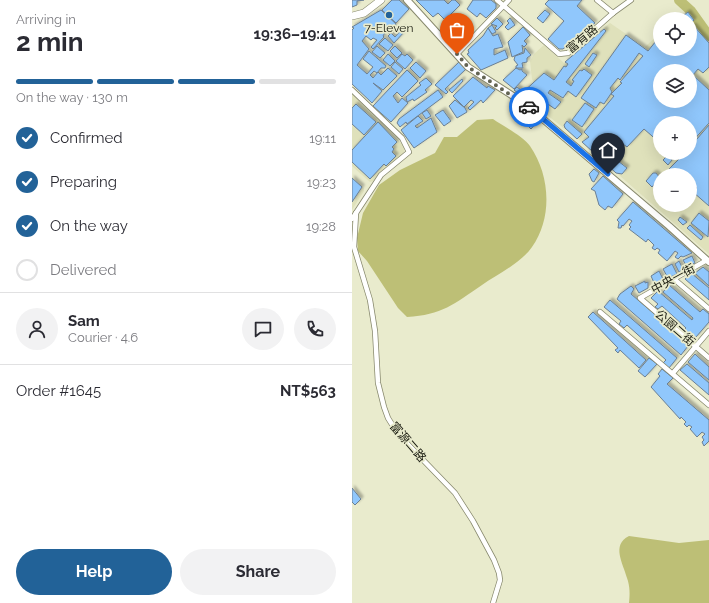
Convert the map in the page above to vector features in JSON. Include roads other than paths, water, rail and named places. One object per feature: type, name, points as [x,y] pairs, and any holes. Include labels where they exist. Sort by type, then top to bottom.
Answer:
[{"type":"main road","points":[[352,16],[364,13],[381,0]]},
{"type":"street","points":[[408,0],[468,67],[524,103],[708,261]]},
{"type":"street","name":"富有路","points":[[497,0],[559,54],[563,55],[568,53],[613,13],[631,0]]},
{"type":"street","points":[[457,54],[509,0]]},
{"type":"street","points":[[597,0],[613,13]]},
{"type":"street","points":[[352,90],[402,138],[409,152],[381,175],[352,219]]},
{"type":"street","name":"富源二路","points":[[356,213],[354,247],[370,300],[375,332],[378,383],[388,418],[398,434],[455,493],[473,521],[494,560],[499,573],[500,580],[493,603]]},
{"type":"street","name":"中央一街","points":[[640,298],[708,261]]},
{"type":"street","points":[[674,279],[709,309]]},
{"type":"street","name":"公園二街","points":[[640,298],[709,358]]},
{"type":"street","points":[[600,312],[709,405]]},
{"type":"street","points":[[673,374],[709,331]]},
{"type":"waterway","points":[[679,0],[691,11],[709,36]]},
{"type":"place","name":"7-Eleven","points":[[389,15]]}]
